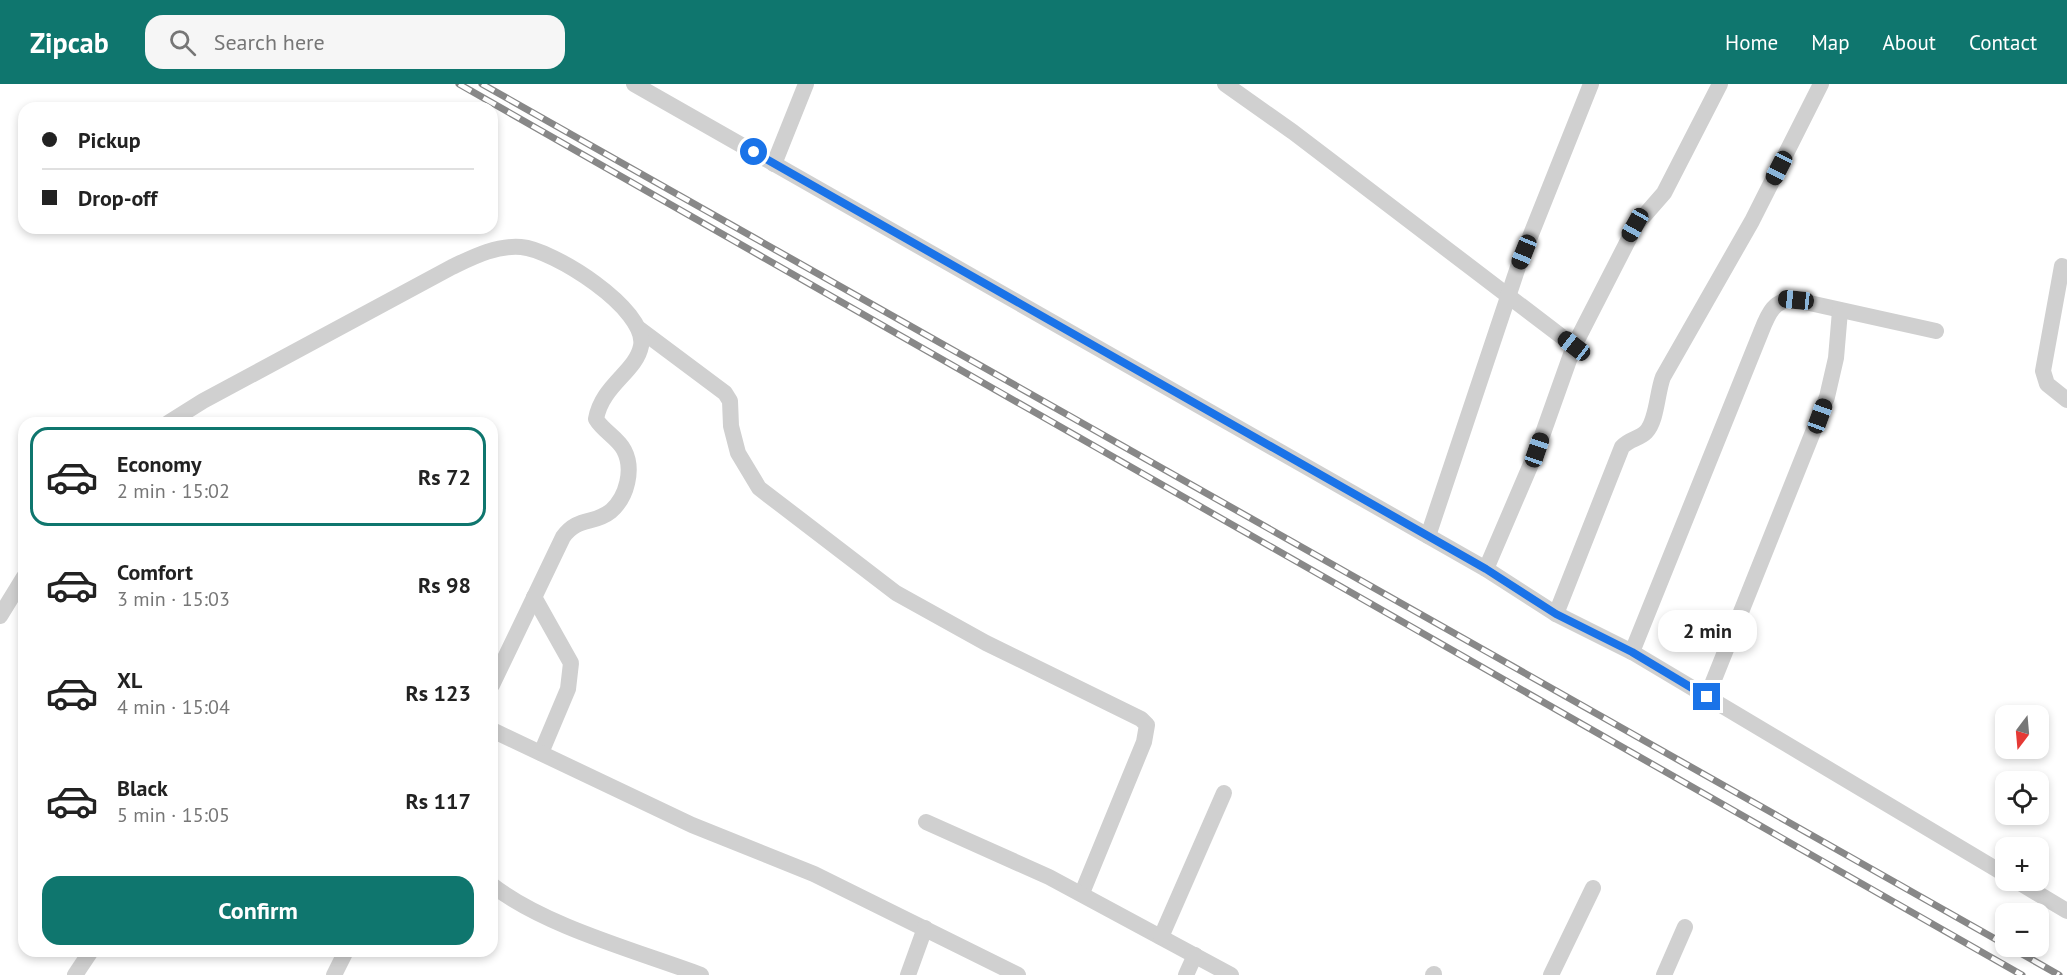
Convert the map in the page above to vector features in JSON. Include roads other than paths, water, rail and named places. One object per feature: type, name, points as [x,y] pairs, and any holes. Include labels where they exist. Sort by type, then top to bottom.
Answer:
[{"type":"street","points":[[634,84],[1486,569],[1556,614],[1632,652],[1995,868]]},
{"type":"street","points":[[774,164],[806,84]]},
{"type":"street","points":[[1225,84],[1293,132],[1574,346]]},
{"type":"street","points":[[1428,536],[1518,267],[1591,84]]},
{"type":"street","points":[[1486,569],[1537,450],[1574,346],[1635,225],[1664,193],[1720,84]]},
{"type":"street","points":[[1556,614],[1622,447],[1628,440],[1646,431],[1652,420],[1656,393],[1663,377],[1752,221],[1821,84]]},
{"type":"street","points":[[177,417],[202,401],[478,254],[520,246],[544,251],[610,296],[629,313],[638,328],[641,345],[636,357],[604,395],[596,419],[601,427],[623,447],[630,462],[629,477],[612,510],[599,518],[571,526],[498,672]]},
{"type":"street","points":[[2062,266],[2043,371],[2047,384],[2067,400]]},
{"type":"street","points":[[1632,652],[1759,336],[1775,304],[1784,299],[1796,300],[1936,332]]},
{"type":"street","points":[[1707,697],[1827,397],[1836,358],[1840,311]]},
{"type":"street","points":[[638,328],[725,393],[730,400],[731,426],[738,453],[759,488],[896,593],[986,643],[1141,719],[1147,725],[1144,742],[1082,893]]},
{"type":"street","points":[[0,616],[18,587]]},
{"type":"street","points":[[534,597],[563,645],[571,663],[568,688],[541,753]]},
{"type":"street","points":[[498,733],[692,825],[814,874],[1018,975]]},
{"type":"street","points":[[1161,937],[1224,793]]},
{"type":"street","points":[[926,822],[1007,856],[1082,893],[1231,975]]},
{"type":"street","points":[[1551,975],[1593,888]]},
{"type":"street","points":[[498,889],[524,907],[700,975]]},
{"type":"street","points":[[2033,891],[2067,912]]},
{"type":"street","points":[[1664,975],[1685,927]]},
{"type":"street","points":[[908,975],[925,928]]},
{"type":"street","points":[[1186,975],[1195,955]]},
{"type":"street","points":[[75,975],[87,957]]},
{"type":"street","points":[[334,975],[343,957]]},
{"type":"railway","points":[[459,84],[491,102]]},
{"type":"railway","points":[[482,84],[1995,939]]},
{"type":"railway","points":[[498,106],[2022,975]]},
{"type":"railway","points":[[2027,957],[2059,975]]}]
